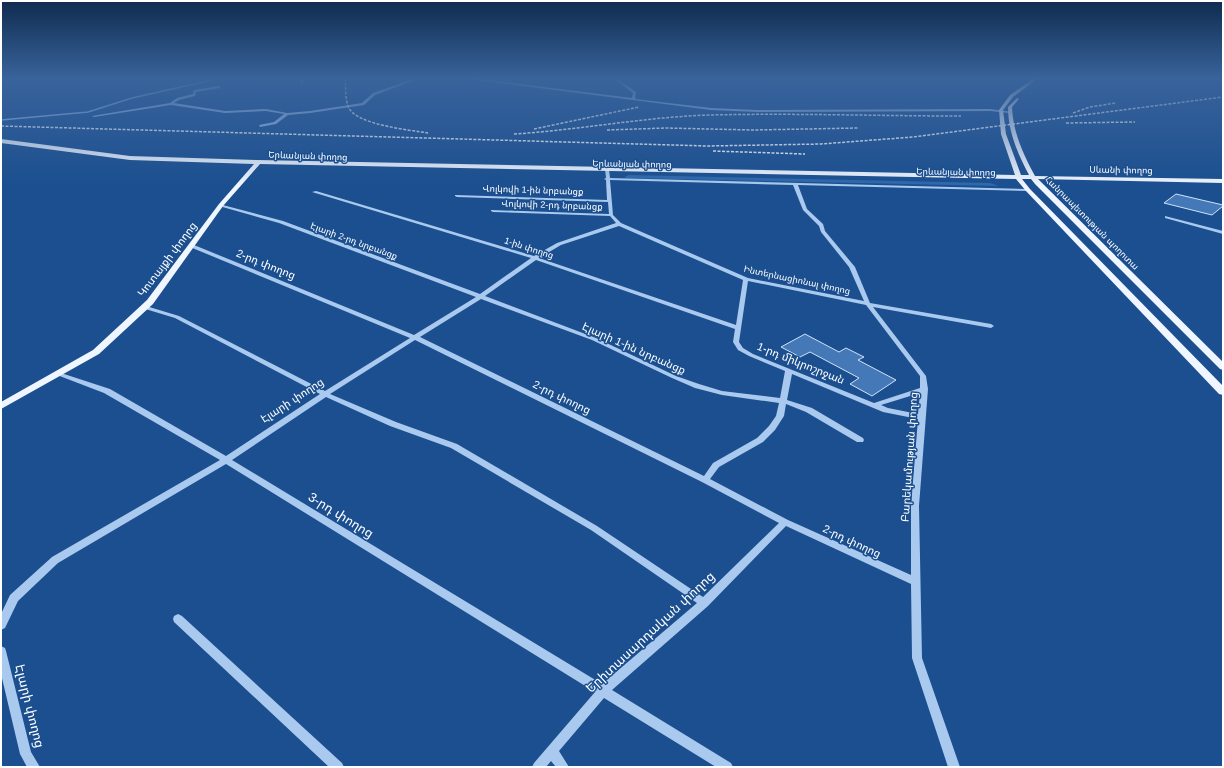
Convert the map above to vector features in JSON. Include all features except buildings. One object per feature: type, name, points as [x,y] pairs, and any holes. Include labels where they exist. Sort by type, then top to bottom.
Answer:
[{"type":"main road","points":[[1000,114],[1002,126],[1020,180],[1028,190],[1223,392]]},
{"type":"main road","name":"Հանրապետության պողոտա","points":[[1010,114],[1011,122],[1023,155],[1035,180],[1223,367]]},
{"type":"main road","name":"Երևանյան փողոց","points":[[1,141],[130,158],[606,174],[1020,180]]},
{"type":"main road","name":"Կոտայքի փողոց","points":[[1,406],[96,352],[144,307],[192,246],[221,204],[258,162]]},
{"type":"main road","name":"Սևանի փողոց","points":[[1020,180],[1223,181]]},
{"type":"main road","name":"Սևանի փողոց","points":[[1035,180],[1223,185]]},
{"type":"street","points":[[94,116],[108,114]]},
{"type":"street","points":[[260,126],[275,123],[287,114]]},
{"type":"street","points":[[611,215],[606,174],[795,184],[1028,190]]},
{"type":"street","name":"Բարեկամության փողոց","points":[[795,184],[805,210],[821,225],[823,232],[852,268],[868,304],[923,376],[924,389],[915,506],[917,658],[954,767]]},
{"type":"street","name":"1-ին փողոց","points":[[314,192],[535,258],[737,328]]},
{"type":"street","name":"Վոլկովի 1-ին նրբանցք","points":[[457,196],[609,200]]},
{"type":"street","name":"Էլարի 2-րդ նրբանցք","points":[[221,204],[281,222],[481,296]]},
{"type":"street","name":"Վոլկովի 2-րդ նրբանցք","points":[[493,211],[611,215]]},
{"type":"street","name":"Ինտերնացիոնալ փողոց","points":[[611,215],[619,224],[746,279],[868,304],[991,326]]},
{"type":"street","points":[[1167,217],[1223,232]]},
{"type":"street","name":"Էլարի փողոց","points":[[1,625],[14,598],[55,560],[226,460],[325,394],[481,296],[535,258],[559,244],[619,224]]},
{"type":"street","name":"2-րդ փողոց","points":[[192,246],[416,338],[705,480],[785,522],[916,582]]},
{"type":"street","name":"1-րդ միկրոշրջան","points":[[746,279],[737,328],[736,342],[740,349],[751,355],[874,405],[904,415],[922,417]]},
{"type":"street","name":"Էլարի 1-ին նրբանցք","points":[[481,296],[607,344],[674,377],[697,386],[722,393],[784,401],[809,410],[860,440]]},
{"type":"street","points":[[144,307],[177,317],[325,394],[393,424],[454,446],[594,528],[704,603]]},
{"type":"street","points":[[705,480],[716,465],[723,459],[760,440],[780,416],[789,370]]},
{"type":"street","name":"3-րդ փողոց","points":[[59,374],[107,391],[226,460],[602,692],[727,767]]},
{"type":"street","points":[[874,405],[924,389]]},
{"type":"street","name":"Երիտասարդական փողոց","points":[[538,767],[602,692],[704,603],[785,522]]},
{"type":"street","points":[[178,619],[338,767]]},
{"type":"street","name":"Էլարի փողոց","points":[[1,651],[26,754],[34,767]]},
{"type":"street","points":[[552,751],[563,767]]},
{"type":"shaded area","points":[[629,175],[990,183],[999,186],[625,178]]},
{"type":"waterway","points":[[1,120],[68,114]]},
{"type":"railway","points":[[355,114],[361,118],[384,126],[428,133]]},
{"type":"railway","points":[[534,129],[606,114]]},
{"type":"railway","points":[[514,134],[685,116],[772,114],[961,116]]},
{"type":"railway","points":[[1,126],[707,146],[821,144],[913,137],[1092,114]]},
{"type":"railway","points":[[1066,123],[1135,122]]},
{"type":"railway","points":[[607,130],[666,128],[753,130],[859,128]]},
{"type":"railway","points":[[713,151],[805,154]]}]
